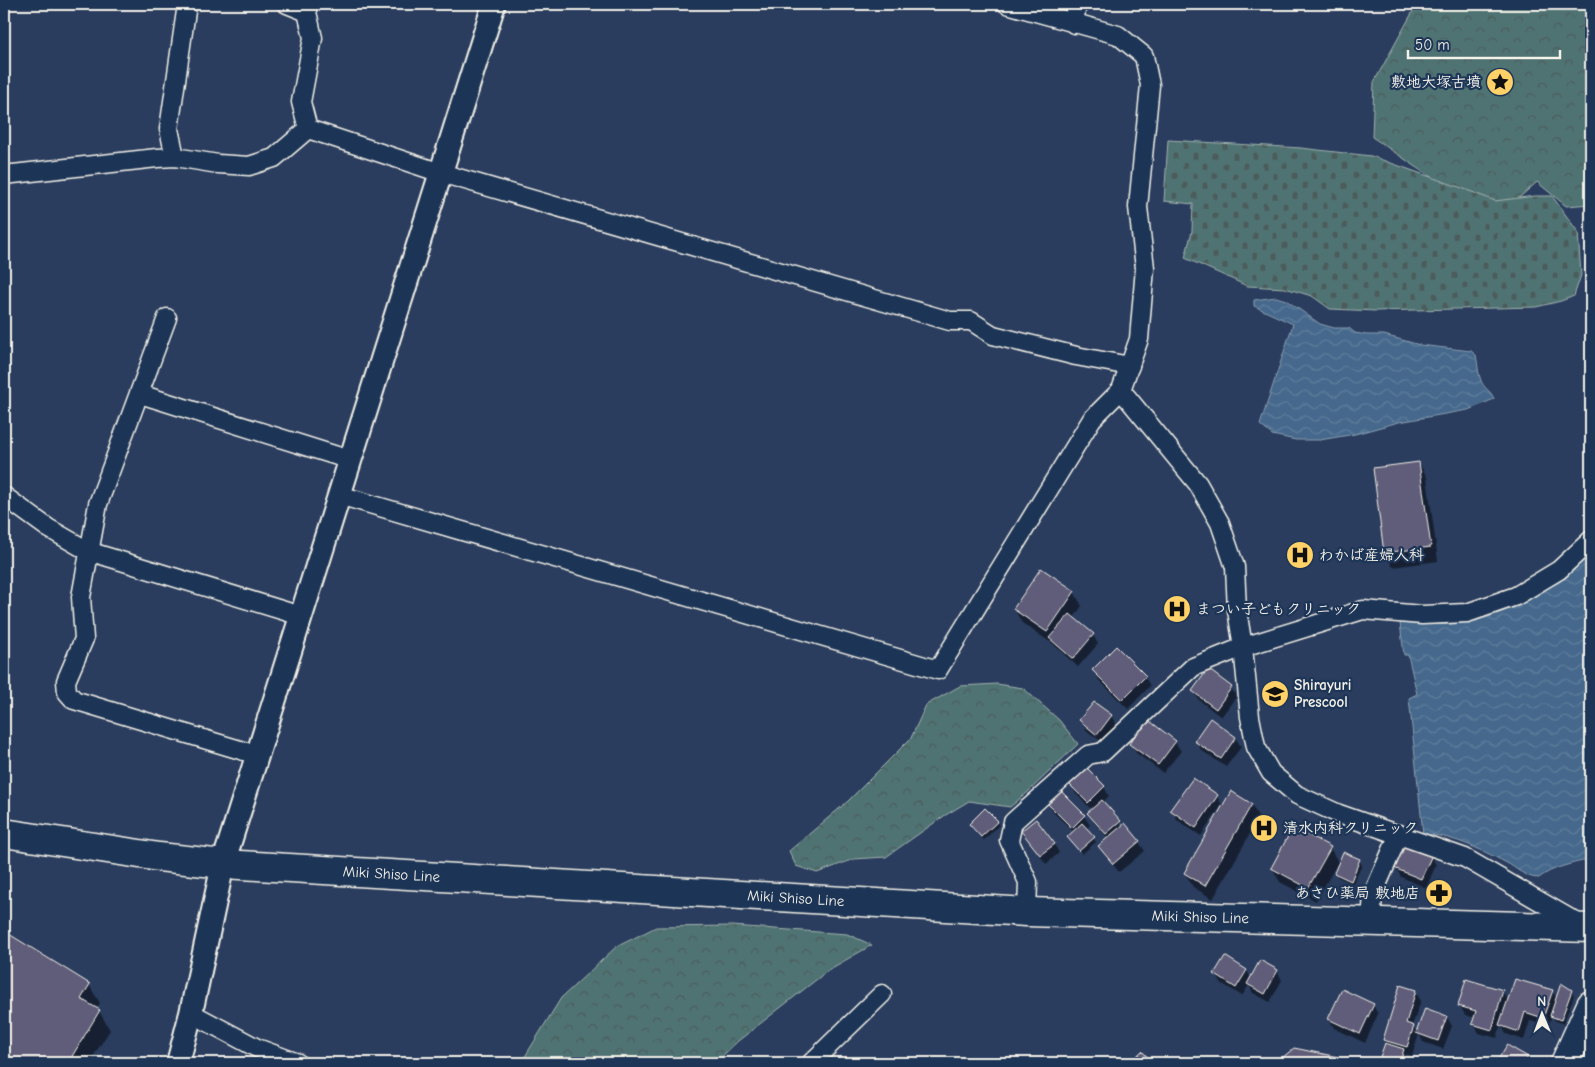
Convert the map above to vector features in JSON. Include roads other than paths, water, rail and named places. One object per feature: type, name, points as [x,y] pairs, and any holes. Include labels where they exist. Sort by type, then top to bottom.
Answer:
[{"type":"main road","name":"Miki Shiso Line","points":[[4,833],[159,857],[223,864],[1027,912],[1590,928]]},
{"type":"main road","points":[[1565,1063],[1591,1004]]},
{"type":"street","points":[[175,157],[169,130],[187,4]]},
{"type":"street","points":[[288,4],[307,12],[313,38],[301,102],[308,129]]},
{"type":"street","points":[[178,1063],[191,1013],[223,864],[494,4]]},
{"type":"street","points":[[339,495],[938,670],[1092,419],[1121,390],[1139,339],[1145,268],[1138,206],[1150,85],[1144,56],[1118,36],[1007,4]]},
{"type":"street","points":[[1074,24],[1076,4]]},
{"type":"street","points":[[4,175],[175,157],[218,164],[249,166],[274,158],[308,129]]},
{"type":"street","points":[[308,129],[441,173],[950,321],[971,321],[993,336],[1076,356],[1130,366]]},
{"type":"street","points":[[167,318],[98,504],[81,597],[84,639],[66,681],[67,692],[74,700],[257,755]]},
{"type":"street","points":[[1121,390],[1198,484],[1220,523],[1235,566],[1237,610],[1250,717],[1256,747],[1271,774],[1297,795],[1339,814],[1465,858],[1590,928]]},
{"type":"street","points":[[140,394],[350,460]]},
{"type":"street","points":[[4,496],[48,528],[88,551],[301,616]]},
{"type":"street","points":[[1027,912],[1028,882],[1009,840],[1013,822],[1088,755],[1104,752],[1192,667],[1243,647],[1363,610],[1422,615],[1467,612],[1516,596],[1559,570],[1591,540]]},
{"type":"street","points":[[1371,922],[1374,894],[1399,834]]},
{"type":"street","points":[[811,1063],[882,994]]},
{"type":"street","points":[[191,1013],[257,1048],[298,1063]]},
{"type":"water","points":[[1276,297],[1286,300],[1320,324],[1334,328],[1349,328],[1355,333],[1384,335],[1420,345],[1471,351],[1476,355],[1482,383],[1494,399],[1468,410],[1399,422],[1355,434],[1320,440],[1296,440],[1272,435],[1260,425],[1293,324],[1254,306],[1254,300]]},
{"type":"water","points":[[1591,549],[1591,859],[1557,868],[1539,878],[1534,878],[1525,875],[1495,857],[1465,844],[1444,837],[1423,834],[1409,698],[1417,694],[1408,655],[1404,655],[1400,623],[1453,624],[1489,617],[1502,612],[1528,600],[1553,584],[1571,570]]},
{"type":"place","name":"敷地大塚古墳","points":[[1500,82]]},
{"type":"place","name":"わかば産婦人科","points":[[1300,555]]},
{"type":"place","name":"まつい子どもクリニック","points":[[1177,609]]},
{"type":"place","name":"Shirayuri Prescool","points":[[1275,694]]},
{"type":"place","name":"清水内科クリニック","points":[[1264,828]]},
{"type":"place","name":"あさひ薬局 敷地店","points":[[1439,893]]}]
